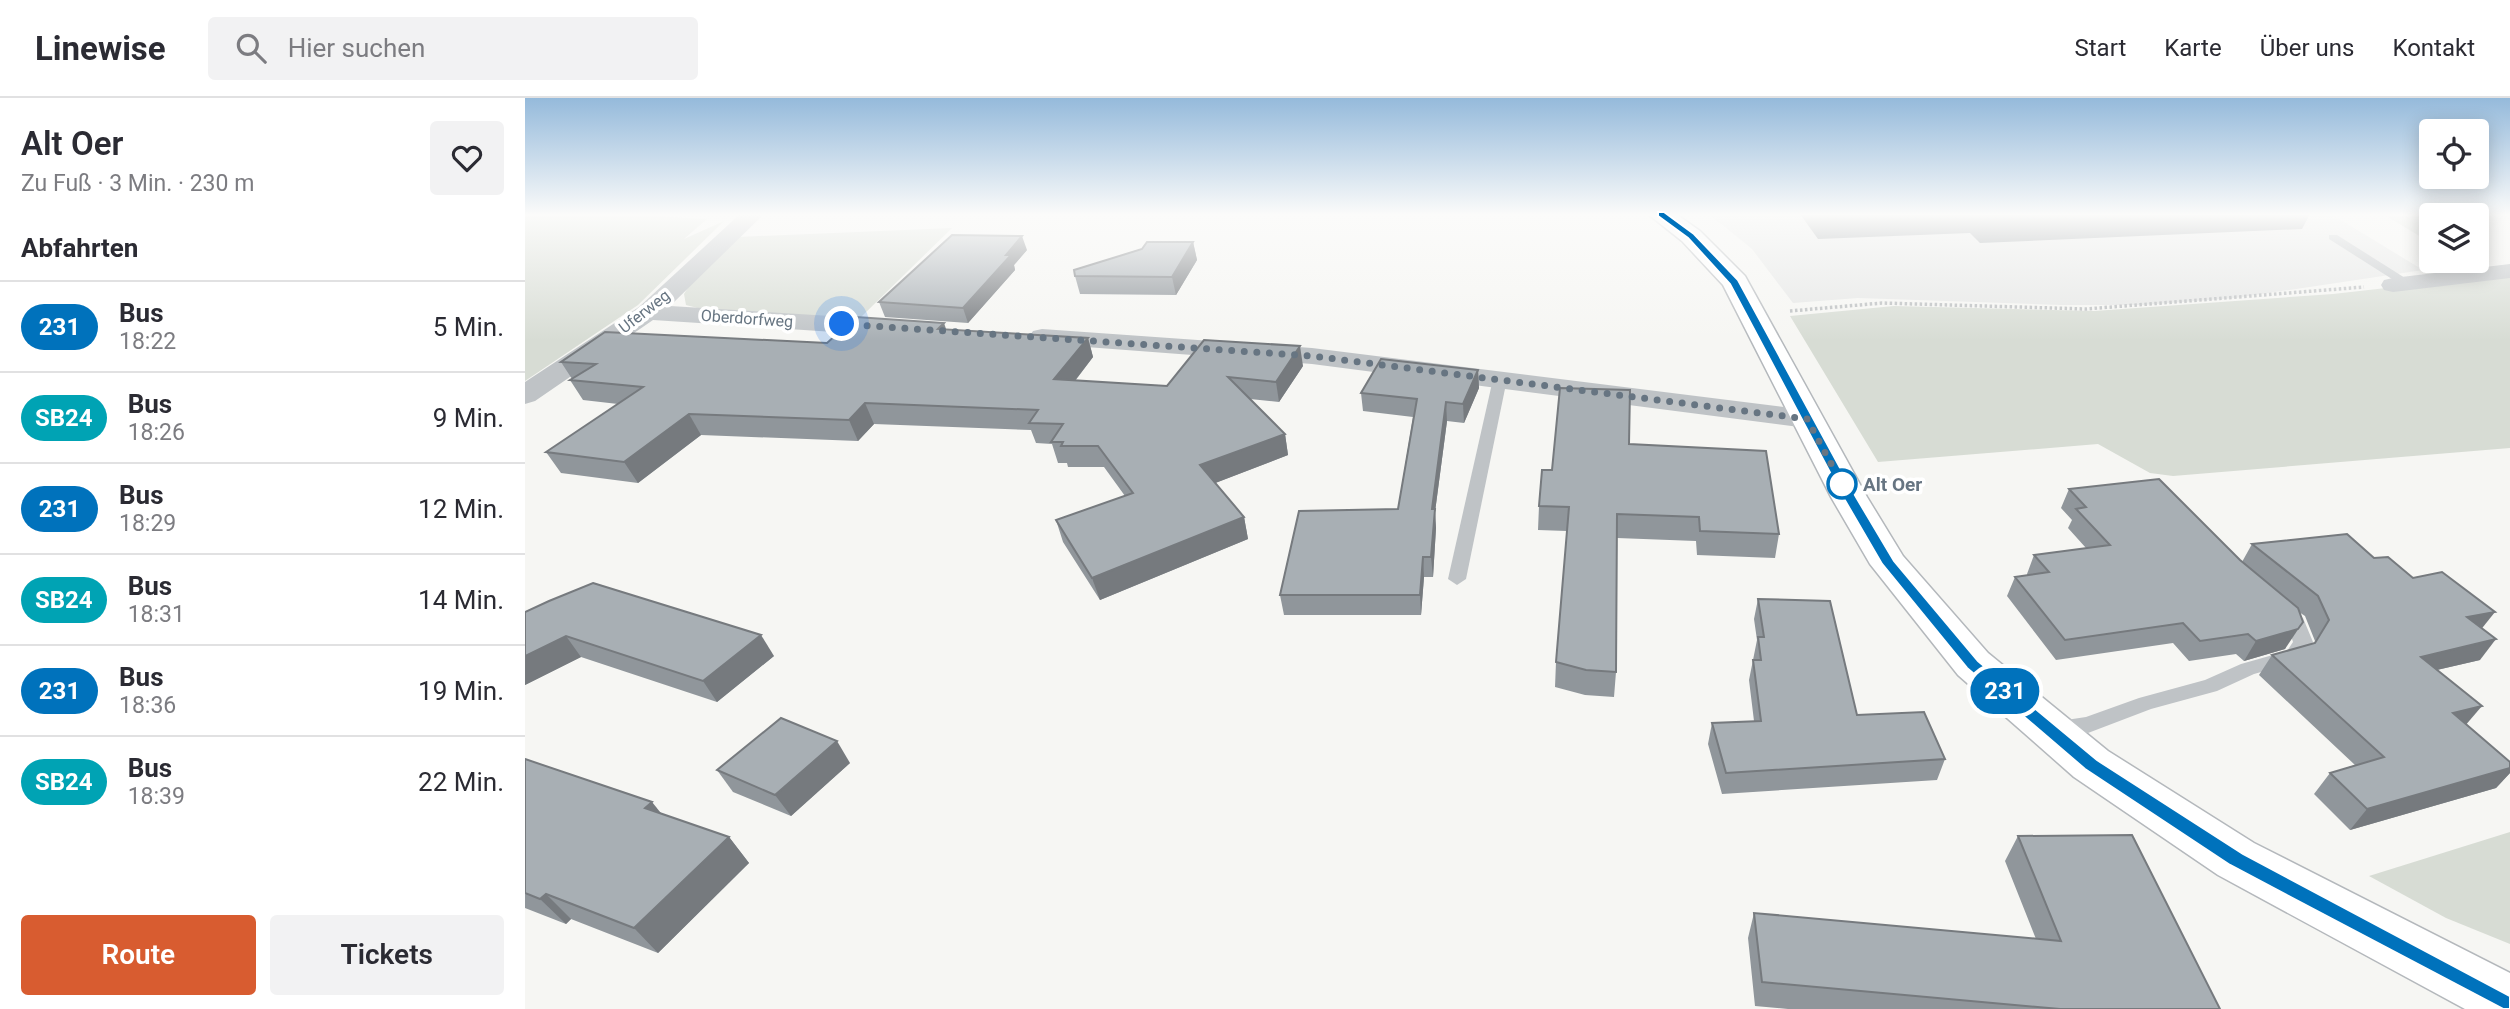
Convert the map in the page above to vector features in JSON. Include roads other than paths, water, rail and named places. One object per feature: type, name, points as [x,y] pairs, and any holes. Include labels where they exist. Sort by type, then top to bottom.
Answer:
[{"type":"street","name":"Uferweg","points":[[525,395],[647,312],[707,257]]},
{"type":"street","points":[[1710,257],[1734,282],[1889,564],[1973,664],[2091,764],[2236,859],[2510,1003]]},
{"type":"street","points":[[2400,284],[2510,271]]},
{"type":"street","name":"Oberdorfweg","points":[[647,312],[925,330]]},
{"type":"street","points":[[1022,336],[1312,356],[1807,419]]},
{"type":"lane","points":[[2361,257],[2400,284]]},
{"type":"lane","points":[[1457,579],[1500,379]]},
{"type":"lane","points":[[2050,729],[2088,724],[2146,703],[2210,686],[2249,669],[2294,656],[2303,642],[2296,623],[2266,599]]},
{"type":"place","name":"Alt Oer","points":[[1842,484]]}]
